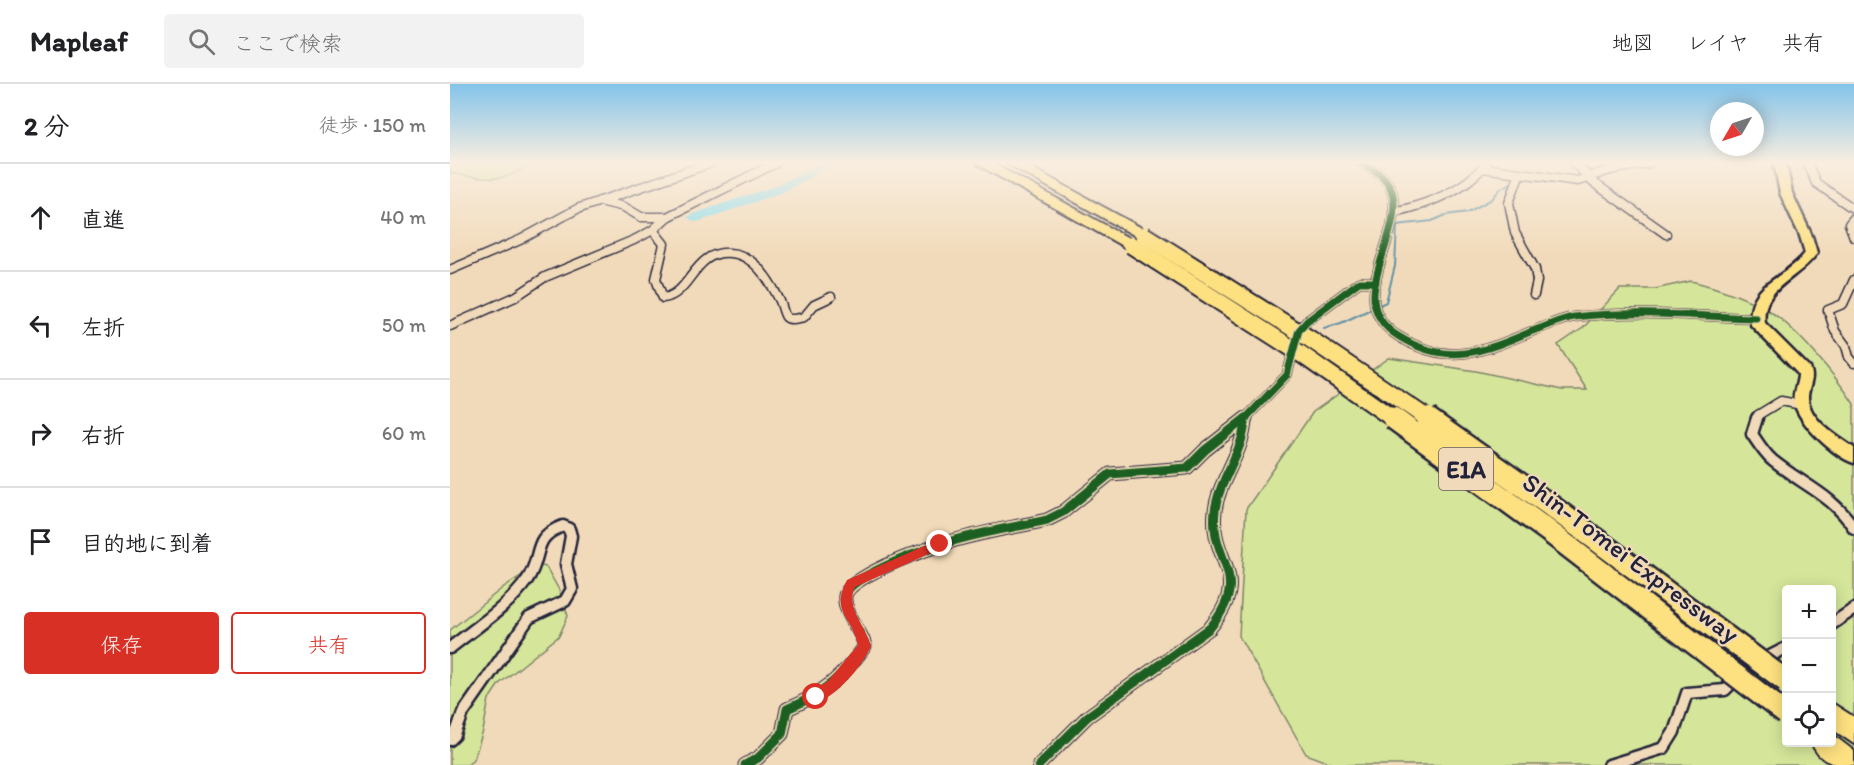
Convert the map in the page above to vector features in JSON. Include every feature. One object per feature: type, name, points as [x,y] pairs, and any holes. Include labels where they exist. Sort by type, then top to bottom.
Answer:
[{"type":"highway","name":"Shin-Tomei Expressway","points":[[1042,195],[1137,240],[1303,333],[1489,459],[1782,678]]},
{"type":"highway","name":"Shin-Tomei Expressway","points":[[1074,195],[1088,202],[1137,240],[1475,475],[1782,711]]},
{"type":"highway","points":[[1836,718],[1854,732]]},
{"type":"highway","points":[[1829,747],[1852,765]]},
{"type":"main road","points":[[1787,195],[1806,236],[1811,253],[1785,278],[1764,293],[1755,311],[1756,318],[1758,325],[1805,372],[1807,380],[1801,393],[1802,405],[1814,424],[1850,453]]},
{"type":"street","points":[[450,270],[520,240],[577,209],[618,195]]},
{"type":"street","points":[[450,326],[515,297],[546,277],[653,230],[667,217],[712,195]]},
{"type":"street","points":[[1392,195],[1393,212],[1373,299],[1380,320],[1390,332],[1406,344],[1432,353],[1450,356],[1474,354],[1570,318],[1606,315],[1756,318]]},
{"type":"street","points":[[1393,212],[1417,207],[1440,195]]},
{"type":"street","points":[[1512,195],[1509,203],[1515,232],[1535,269],[1537,281],[1534,295]]},
{"type":"street","points":[[1612,195],[1666,234]]},
{"type":"street","points":[[1834,195],[1854,208]]},
{"type":"street","points":[[600,201],[624,207],[641,217],[667,217]]},
{"type":"street","points":[[1854,219],[1849,224],[1854,237]]},
{"type":"street","points":[[653,230],[664,244],[655,279],[657,292],[663,298],[674,295],[701,263],[728,252],[752,259],[782,301],[785,316],[790,320],[804,317],[814,305],[831,297]]},
{"type":"street","points":[[1854,280],[1843,304],[1828,310],[1835,331],[1846,346],[1849,357],[1854,363]]},
{"type":"street","points":[[745,765],[758,758],[782,734],[787,709],[816,697],[832,685],[856,660],[865,646],[862,634],[847,609],[845,595],[851,584],[940,544],[1047,520],[1063,512],[1110,474],[1187,468],[1205,450],[1245,419],[1287,375],[1299,330],[1307,321],[1359,282],[1376,282]]},
{"type":"street","points":[[1802,405],[1781,401],[1758,416],[1752,434],[1772,460],[1833,500],[1846,513],[1854,528]]},
{"type":"street","points":[[1039,765],[1088,717],[1210,628],[1222,613],[1231,592],[1232,583],[1215,524],[1215,509],[1246,431],[1245,419]]},
{"type":"street","points":[[450,648],[522,586],[533,570],[542,536],[563,526],[568,529],[571,536],[566,564],[572,589],[566,602],[529,618],[462,713],[455,735],[450,740]]},
{"type":"street","points":[[1836,621],[1854,609]]},
{"type":"street","points":[[1609,765],[1664,748],[1674,732],[1688,693],[1725,690],[1747,668],[1782,650]]},
{"type":"green space","points":[[1691,281],[1750,301],[1769,311],[1791,328],[1838,381],[1854,404],[1854,765],[1336,765],[1306,754],[1239,636],[1246,509],[1313,412],[1389,358],[1476,371],[1562,390],[1587,390],[1558,345],[1583,328],[1620,289],[1655,289]]},
{"type":"green space","points":[[538,565],[546,567],[559,590],[568,616],[559,636],[499,684],[489,699],[483,731],[474,759],[465,765],[450,765],[450,630],[505,586]]},
{"type":"waterway","points":[[695,218],[762,195]]},
{"type":"waterway","points":[[1324,328],[1341,323],[1386,302],[1395,266],[1397,225],[1432,221],[1446,215],[1468,212],[1495,195]]},
{"type":"cycle path","points":[[1393,195],[1391,225],[1374,297],[1381,321],[1394,334],[1413,346],[1449,355],[1467,354],[1502,344],[1561,320],[1597,315],[1642,314],[1756,318]]},
{"type":"cycle path","points":[[745,765],[758,758],[782,734],[787,709],[811,698],[831,685],[849,668],[865,646],[862,634],[847,609],[845,595],[851,584],[868,574],[941,544],[1047,520],[1063,512],[1110,474],[1187,468],[1205,450],[1245,419],[1287,375],[1299,330],[1307,321],[1359,282],[1376,282]]},
{"type":"cycle path","points":[[1039,765],[1087,717],[1210,628],[1222,612],[1229,596],[1231,583],[1218,538],[1215,511],[1222,488],[1242,442],[1245,419]]},
{"type":"route","points":[[816,697],[832,685],[856,660],[865,646],[862,634],[847,609],[845,595],[851,584],[868,574],[940,544]]}]
